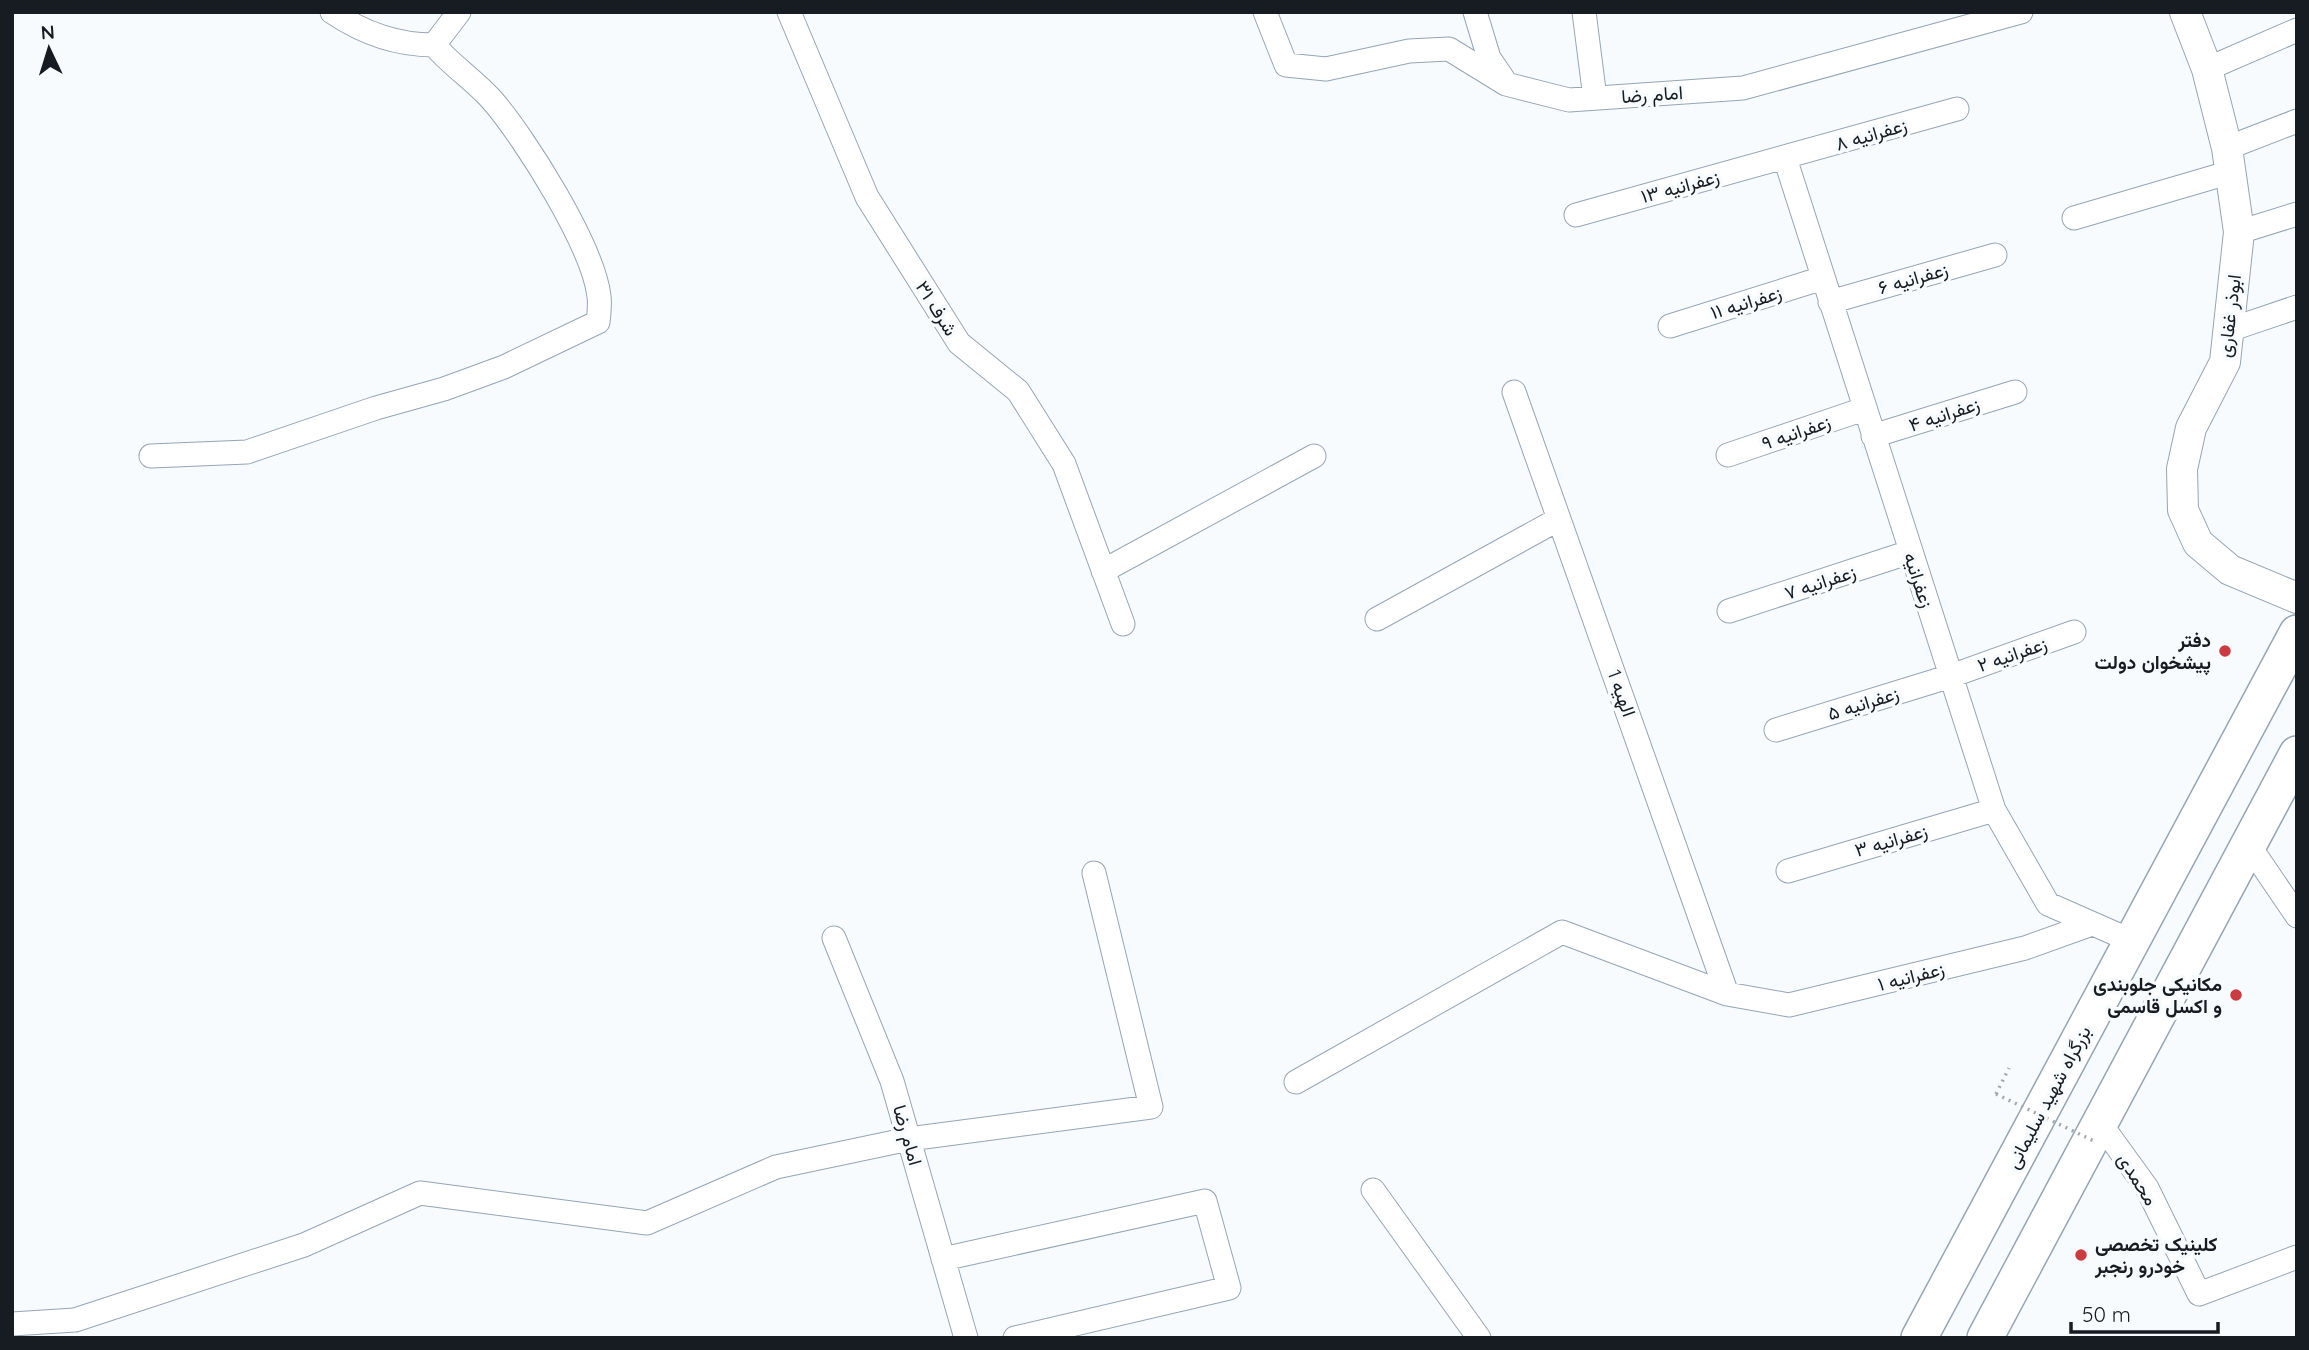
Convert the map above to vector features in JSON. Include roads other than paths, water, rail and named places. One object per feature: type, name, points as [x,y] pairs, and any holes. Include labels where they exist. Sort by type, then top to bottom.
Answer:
[{"type":"highway","name":"بزرگراه شهید سلیمانی","points":[[1919,1338],[2297,633]]},
{"type":"highway","points":[[1990,1336],[2297,754]]},
{"type":"main road","name":"ابوذر غفاری","points":[[2185,12],[2207,69],[2229,160],[2239,232],[2225,362],[2191,428],[2182,469],[2183,510],[2198,543],[2230,570],[2297,598]]},
{"type":"street","points":[[151,456],[247,452],[504,367],[598,322],[599,296],[588,256],[553,192],[491,100],[452,66],[434,45],[406,45],[355,28],[332,12]]},
{"type":"street","points":[[434,45],[459,12]]},
{"type":"street","name":"شرف ۳۱","points":[[789,12],[867,197],[959,343],[1018,391],[1064,464],[1123,624]]},
{"type":"street","name":"امام رضا","points":[[1265,12],[1286,65],[1326,69],[1409,51],[1449,50],[1506,84],[1569,100],[1743,88],[2021,12]]},
{"type":"street","points":[[1475,12],[1489,58],[1506,84]]},
{"type":"street","points":[[1584,12],[1595,98]]},
{"type":"street","points":[[2207,69],[2297,30]]},
{"type":"street","name":"زعفرانیه ۸","points":[[1785,158],[1957,109]]},
{"type":"street","points":[[2074,218],[2229,160],[2297,121]]},
{"type":"street","name":"زعفرانیه ۱۳","points":[[1576,215],[1785,158]]},
{"type":"street","name":"زعفرانیه","points":[[1785,158],[1994,810],[2048,904],[2132,941]]},
{"type":"street","points":[[2239,232],[2297,214]]},
{"type":"street","name":"زعفرانیه ۶","points":[[1830,302],[1995,255]]},
{"type":"street","name":"زعفرانیه ۱۱","points":[[1670,326],[1823,278]]},
{"type":"street","points":[[2229,330],[2297,307]]},
{"type":"street","name":"زعفرانیه ۴","points":[[1873,436],[2015,392]]},
{"type":"street","name":"الهیه 1","points":[[1514,393],[1727,994]]},
{"type":"street","name":"زعفرانیه ۹","points":[[1728,455],[1864,409]]},
{"type":"street","points":[[1103,571],[1314,456]]},
{"type":"street","points":[[1377,619],[1559,519]]},
{"type":"street","name":"زعفرانیه ۷","points":[[1729,611],[1910,552]]},
{"type":"street","name":"زعفرانیه ۲","points":[[1951,676],[2074,632]]},
{"type":"street","name":"زعفرانیه ۵","points":[[1776,730],[1951,676]]},
{"type":"street","name":"زعفرانیه ۳","points":[[1788,871],[1994,810]]},
{"type":"street","points":[[2248,844],[2297,916]]},
{"type":"street","points":[[12,1324],[75,1320],[304,1245],[420,1193],[647,1223],[776,1167],[909,1139],[1151,1107],[1094,873]]},
{"type":"street","name":"زعفرانیه ۱","points":[[1296,1082],[1562,932],[1727,994],[1789,1005],[2025,948],[2092,924]]},
{"type":"street","name":"امام رضا","points":[[834,938],[892,1081],[966,1338]]},
{"type":"street","name":"محمدی","points":[[2098,1132],[2147,1188],[2199,1294],[2297,1256]]},
{"type":"street","points":[[1373,1190],[1479,1338]]},
{"type":"street","points":[[943,1259],[1205,1201],[1229,1287],[1015,1338]]},
{"type":"place","name":"دفتر پیشخوان دولت","points":[[2225,651]]},
{"type":"place","name":"مکانیکی جلوبندی و اکسل قاسمی","points":[[2236,995]]},
{"type":"place","name":"کلینیک تخصصی خودرو رنجبر","points":[[2081,1255]]}]
